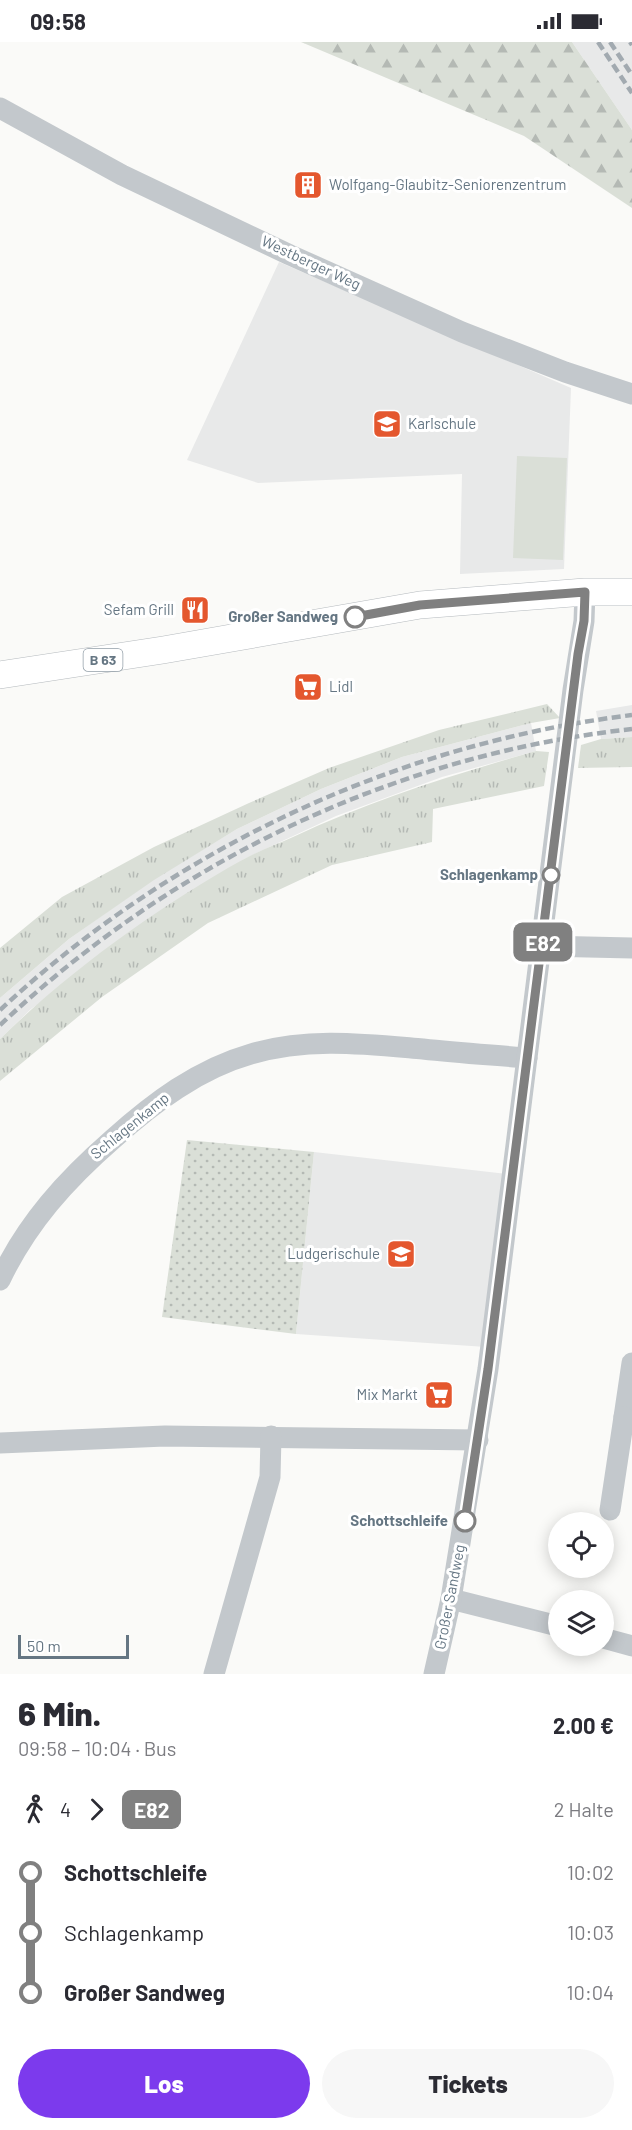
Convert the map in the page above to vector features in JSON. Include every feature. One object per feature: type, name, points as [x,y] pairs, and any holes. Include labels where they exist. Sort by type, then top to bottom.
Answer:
[{"type":"main road","name":"B 63","points":[[0,675],[164,651],[420,605],[585,592],[632,592]]},
{"type":"street","name":"Westberger Weg","points":[[0,108],[122,175],[290,255],[462,332],[565,372],[632,394]]},
{"type":"street","name":"Großer Sandweg","points":[[434,1674],[451,1599],[478,1440],[543,946],[558,808],[584,621],[585,592]]},
{"type":"street","points":[[543,946],[632,948]]},
{"type":"street","name":"Schlagenkamp","points":[[0,1280],[34,1221],[55,1194],[90,1159],[131,1122],[169,1094],[220,1065],[250,1054],[281,1047],[336,1043],[527,1058]]},
{"type":"street","points":[[610,1510],[628,1418],[632,1363]]},
{"type":"street","points":[[0,1443],[165,1436],[478,1440]]},
{"type":"street","points":[[214,1674],[270,1477],[271,1436]]},
{"type":"street","points":[[451,1599],[548,1623]]},
{"type":"street","points":[[614,1641],[632,1646]]},
{"type":"shaded area","points":[[572,42],[632,42],[632,130]]},
{"type":"shaded area","name":"Karlschule","points":[[279,262],[571,388],[564,569],[460,574],[462,474],[258,483],[187,460]]},
{"type":"shaded area","points":[[632,705],[632,737],[601,739],[596,711]]},
{"type":"shaded area","points":[[531,723],[536,751],[442,777],[336,816],[244,859],[31,1009],[0,1039],[0,998],[69,939],[154,879],[237,829],[321,789],[402,757]]},
{"type":"shaded area","name":"Ludgerischule","points":[[314,1152],[507,1174],[486,1347],[296,1334]]},
{"type":"green space","points":[[301,42],[572,42],[632,130],[632,208],[524,136]]},
{"type":"green space","points":[[517,456],[567,458],[563,560],[513,558]]},
{"type":"green space","points":[[547,704],[560,718],[531,723],[402,757],[321,789],[237,829],[154,880],[69,939],[0,998],[0,948],[62,897],[154,847],[329,768],[439,730]]},
{"type":"green space","points":[[632,737],[632,767],[578,768],[581,745],[601,739]]},
{"type":"green space","points":[[536,751],[549,752],[544,786],[433,809],[432,842],[332,865],[208,923],[102,997],[0,1081],[0,1039],[55,989],[116,941],[212,877],[256,853],[352,811],[443,779]]},
{"type":"green space","points":[[187,1140],[314,1152],[296,1334],[162,1317]]},
{"type":"railway","points":[[598,42],[632,93]]},
{"type":"railway","points":[[610,42],[632,75]]},
{"type":"railway","points":[[0,1010],[67,952],[139,900],[214,853],[293,813],[374,778],[458,751],[544,729],[632,715]]},
{"type":"railway","points":[[0,1025],[67,966],[139,913],[214,866],[292,825],[373,791],[457,763],[544,742],[632,729]]},
{"type":"bus line","name":"E82","points":[[355,617],[420,605],[585,592],[584,621],[558,808],[543,946],[488,1369],[465,1521]]},
{"type":"place","name":"Wolfgang-Glaubitz-Seniorenzentrum","points":[[308,185]]},
{"type":"place","name":"Karlschule","points":[[387,424]]},
{"type":"place","name":"Sefam Grill","points":[[195,610]]},
{"type":"place","name":"Großer Sandweg","points":[[355,617]]},
{"type":"place","name":"Lidl","points":[[308,687]]},
{"type":"place","name":"Schlagenkamp","points":[[551,875]]},
{"type":"place","name":"Ludgerischule","points":[[401,1254]]},
{"type":"place","name":"Mix Markt","points":[[439,1395]]},
{"type":"place","name":"Schottschleife","points":[[465,1521]]}]
